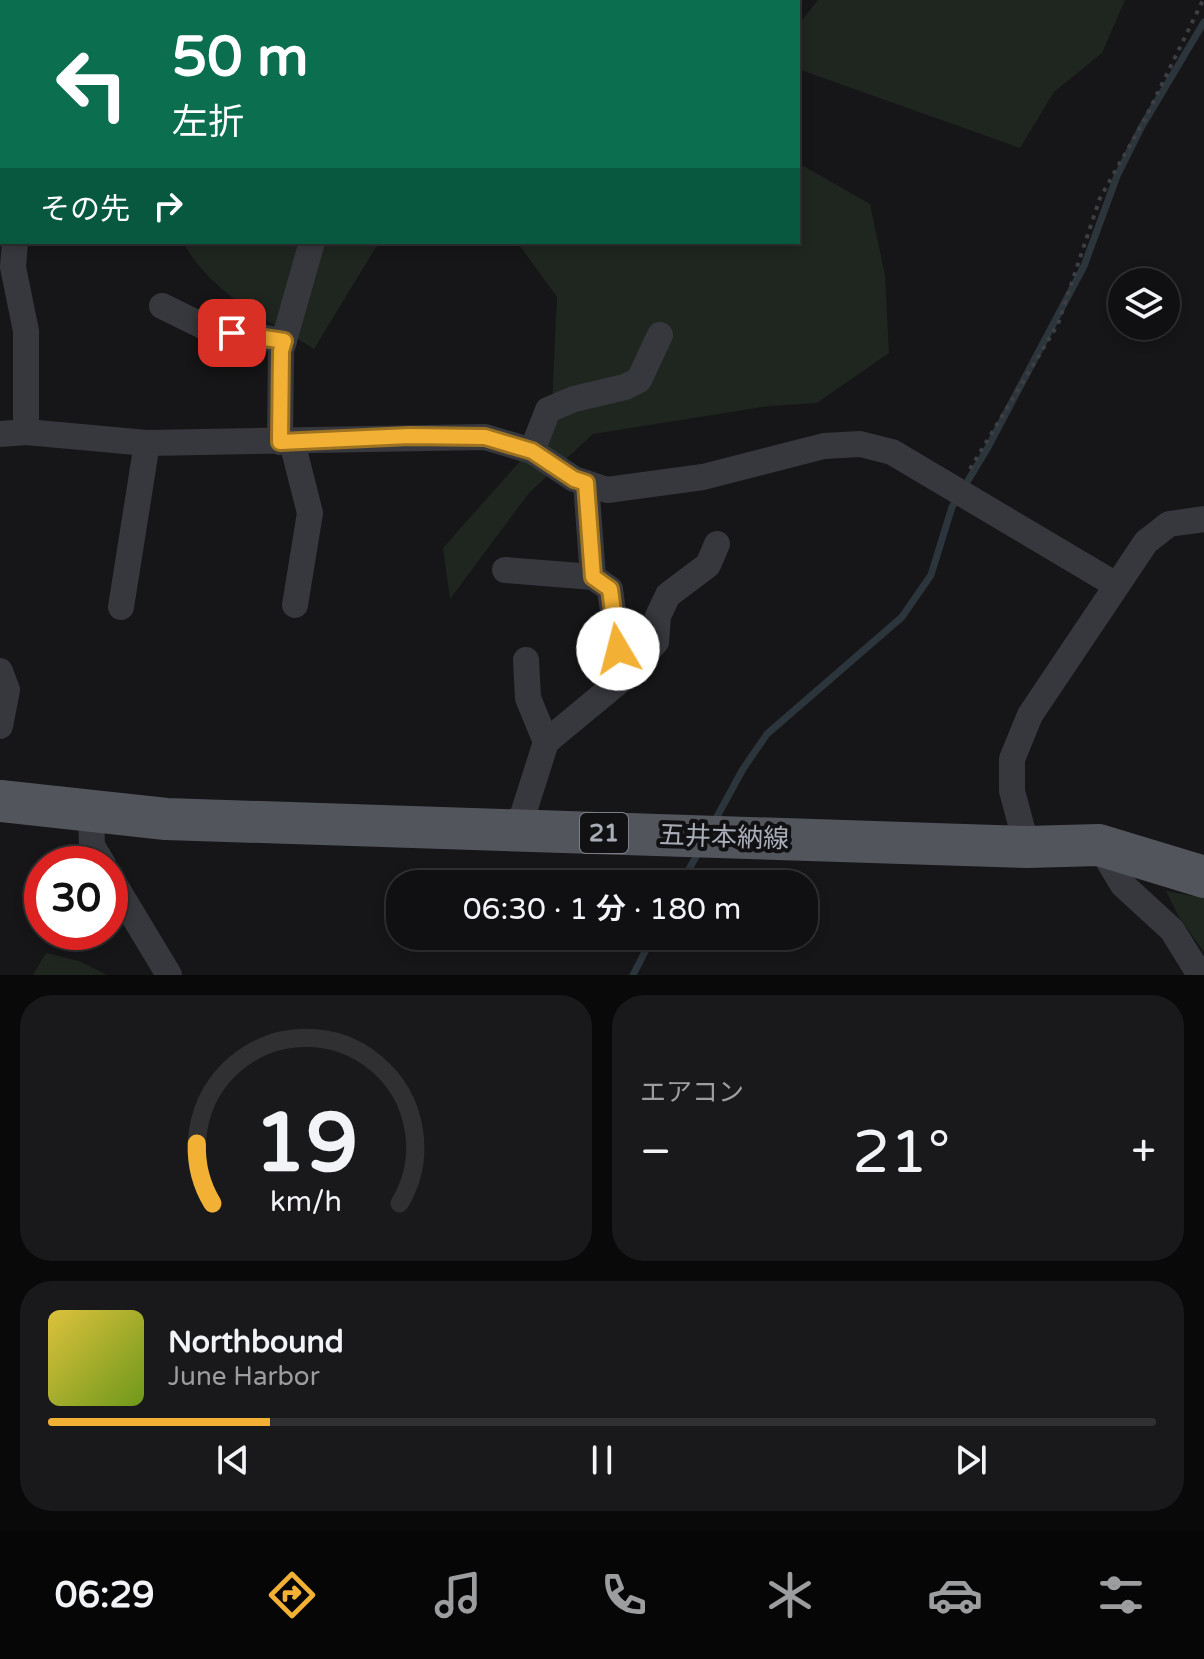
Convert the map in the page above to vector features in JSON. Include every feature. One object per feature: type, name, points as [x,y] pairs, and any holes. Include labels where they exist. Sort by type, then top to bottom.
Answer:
[{"type":"main road","name":"五井本納線","points":[[0,801],[166,819],[1027,847],[1099,845],[1204,877]]},
{"type":"street","points":[[15,244],[13,267],[26,331],[13,433],[147,443],[485,437],[532,451],[574,479],[607,490],[703,477],[824,446],[860,444],[892,452],[1116,585]]},
{"type":"street","points":[[295,605],[310,513],[286,442],[281,351],[311,244]]},
{"type":"street","points":[[162,306],[207,328],[284,341]]},
{"type":"street","points":[[532,451],[548,410],[639,380],[660,335]]},
{"type":"street","points":[[121,607],[147,443]]},
{"type":"street","points":[[586,483],[593,577]]},
{"type":"street","points":[[1027,847],[1012,791],[1012,759],[1030,715],[1146,542],[1169,524],[1204,519]]},
{"type":"street","points":[[518,830],[546,742],[622,679],[656,642],[658,616],[668,595],[708,565],[717,544]]},
{"type":"street","points":[[505,570],[593,577],[610,589],[622,679]]},
{"type":"street","points":[[526,660],[528,698],[546,742]]},
{"type":"street","points":[[0,671],[7,690],[0,726]]},
{"type":"street","points":[[91,811],[92,846]]},
{"type":"street","points":[[1099,845],[1123,885],[1172,930],[1200,975]]},
{"type":"street","points":[[128,907],[169,975]]},
{"type":"path","points":[[948,485],[961,481],[1000,423],[1058,324],[1100,198],[1146,117],[1203,0]]},
{"type":"shaded area","points":[[818,0],[1125,0],[1102,53],[1054,92],[1020,148],[800,70],[800,22]]},
{"type":"shaded area","points":[[800,164],[870,204],[885,275],[889,353],[817,403],[769,406],[593,434],[529,493],[450,599],[443,548],[537,442],[552,405],[557,297],[518,244],[800,244]]},
{"type":"shaded area","points":[[184,244],[387,244],[376,247],[314,349],[241,304],[194,260]]},
{"type":"shaded area","points":[[1166,891],[1204,898],[1204,952],[1179,917]]},
{"type":"shaded area","points":[[46,953],[79,961],[107,975],[33,975]]},
{"type":"waterway","points":[[714,822],[743,769],[767,734],[902,617],[931,575],[952,507],[987,449],[1084,266],[1117,176],[1141,128],[1204,22]]},
{"type":"waterway","points":[[689,870],[699,851]]},
{"type":"waterway","points":[[633,975],[646,950]]},
{"type":"route","points":[[232,333],[284,341],[281,351],[280,442],[410,436],[485,437],[532,451],[574,479],[586,483],[593,577],[610,589],[618,649]]}]
